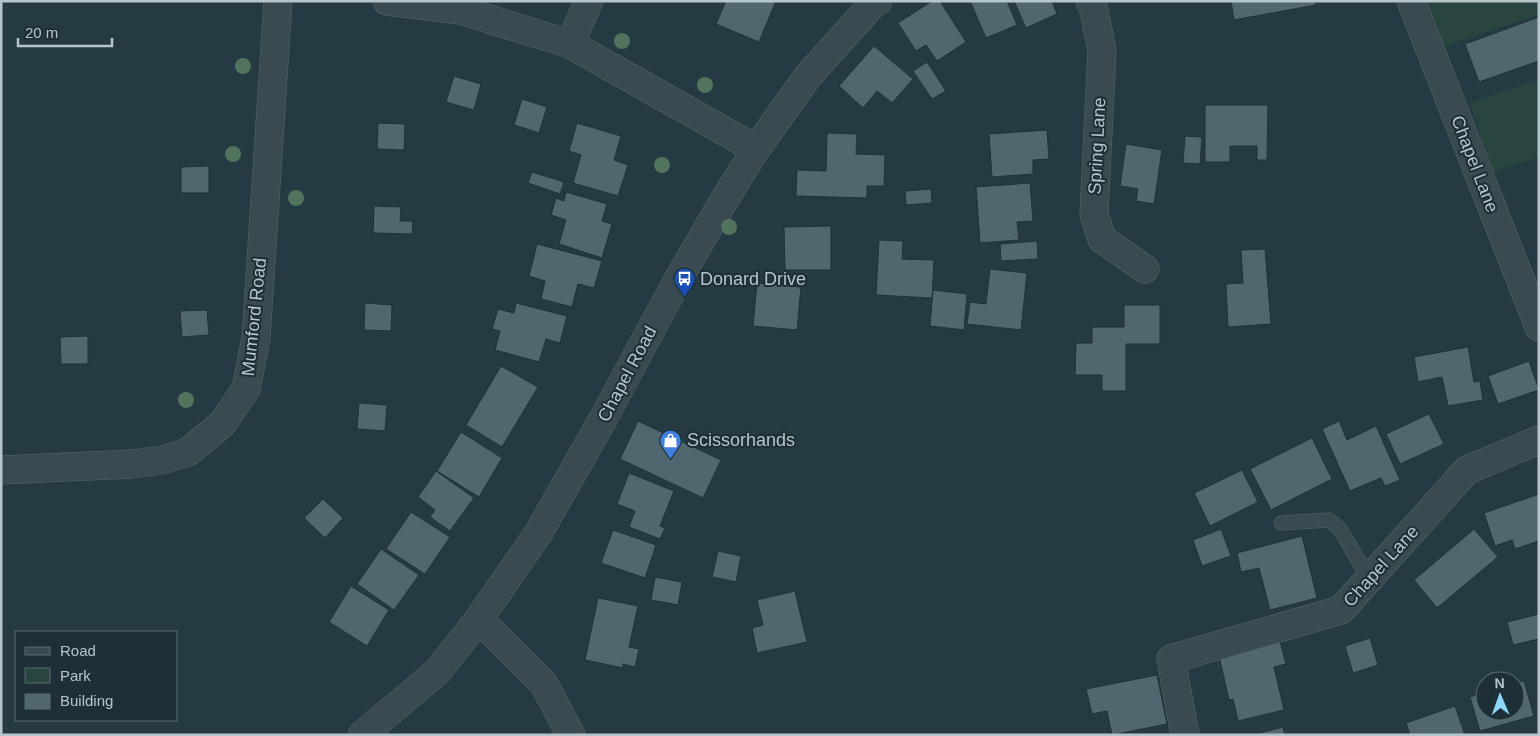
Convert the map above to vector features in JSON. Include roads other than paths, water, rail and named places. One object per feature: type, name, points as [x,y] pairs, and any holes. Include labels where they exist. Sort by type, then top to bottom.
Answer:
[{"type":"street","name":"Mumford Road","points":[[1,470],[132,464],[162,460],[188,452],[223,423],[246,389],[256,338],[278,1]]},
{"type":"street","points":[[387,1],[460,10],[570,44],[756,148]]},
{"type":"street","points":[[570,44],[588,1]]},
{"type":"street","name":"Chapel Road","points":[[362,735],[437,672],[479,619],[539,532],[675,286],[756,148],[808,76],[870,7],[878,1]]},
{"type":"street","name":"Spring Lane","points":[[1090,1],[1094,11],[1102,50],[1094,214],[1102,239],[1145,269]]},
{"type":"street","name":"Chapel Lane","points":[[1411,1],[1539,326]]},
{"type":"street","name":"Chapel Lane","points":[[1185,735],[1171,659],[1341,610],[1467,470],[1539,440]]},
{"type":"street","points":[[479,619],[544,684],[571,735]]},
{"type":"lane","points":[[1281,523],[1329,520],[1340,529],[1369,579]]},
{"type":"place","name":"Donard Drive","points":[[684,298]]},
{"type":"place","name":"Scissorhands","points":[[671,459]]}]
